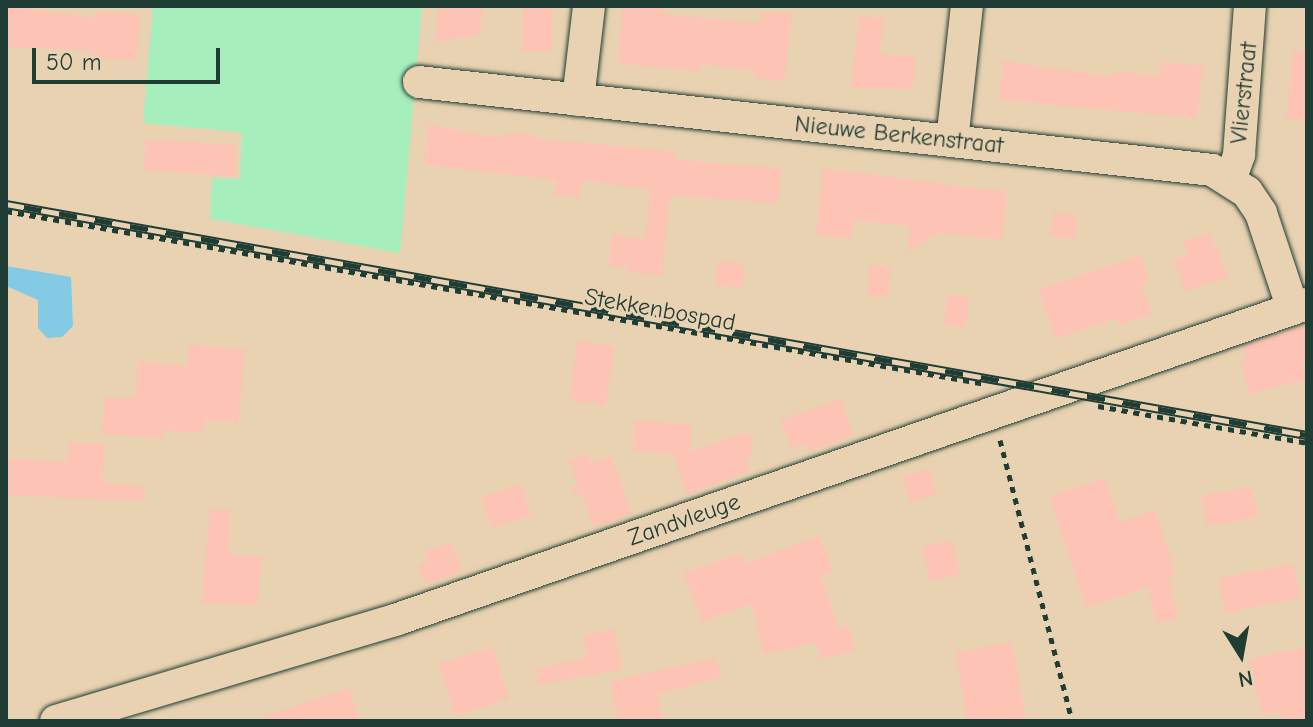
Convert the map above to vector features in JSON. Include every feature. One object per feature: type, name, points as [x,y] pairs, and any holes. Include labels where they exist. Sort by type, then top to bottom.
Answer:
[{"type":"street","points":[[578,100],[589,6]]},
{"type":"street","points":[[952,141],[967,6]]},
{"type":"street","name":"Vlierstraat","points":[[1230,180],[1239,155],[1250,6]]},
{"type":"street","name":"Nieuwe Berkenstraat","points":[[419,82],[1189,166],[1230,180],[1261,213],[1300,306]]},
{"type":"street","name":"Zandvleuge","points":[[56,721],[395,620],[991,398],[1300,306]]},
{"type":"path","name":"Stekkenbospad","points":[[6,211],[991,398]]},
{"type":"path","points":[[991,398],[1072,721]]},
{"type":"path","points":[[1085,403],[1307,443]]},
{"type":"green space","points":[[153,6],[422,6],[400,253],[210,219],[212,178],[240,179],[242,132],[143,123]]},
{"type":"water","points":[[6,266],[71,277],[73,326],[62,337],[47,338],[38,328],[38,300],[6,286]]},
{"type":"building","points":[[6,6],[95,18],[95,11],[140,15],[136,61],[89,57],[90,50],[6,47]]},
{"type":"building","points":[[439,6],[482,8],[480,34],[435,43]]},
{"type":"building","points":[[522,6],[552,6],[552,51],[522,51]]},
{"type":"building","points":[[623,6],[664,6],[664,14],[761,23],[762,11],[792,14],[784,81],[755,78],[755,71],[701,64],[700,72],[617,63]]},
{"type":"building","points":[[859,16],[884,19],[879,54],[916,57],[912,89],[851,88]]},
{"type":"building","points":[[1293,51],[1307,51],[1307,122],[1286,119]]},
{"type":"building","points":[[1003,61],[1113,77],[1113,71],[1160,76],[1162,62],[1203,66],[1197,118],[999,100]]},
{"type":"building","points":[[428,125],[492,137],[520,132],[543,139],[677,152],[676,160],[782,168],[778,203],[670,196],[662,275],[627,272],[628,268],[609,265],[612,235],[645,239],[650,189],[582,181],[580,197],[555,195],[557,180],[424,165]]},
{"type":"building","points":[[146,139],[237,145],[235,176],[144,170]]},
{"type":"building","points":[[823,168],[1007,192],[1002,239],[938,233],[907,252],[909,226],[853,220],[851,239],[816,235]]},
{"type":"building","points":[[1053,212],[1078,215],[1075,239],[1050,236]]},
{"type":"building","points":[[1210,233],[1228,277],[1185,291],[1174,260],[1188,255],[1183,241]]},
{"type":"building","points":[[1141,255],[1149,281],[1141,283],[1151,314],[1119,325],[1117,318],[1055,339],[1038,289]]},
{"type":"building","points":[[718,261],[745,264],[742,288],[715,285]]},
{"type":"building","points":[[869,265],[890,266],[888,297],[867,296]]},
{"type":"building","points":[[948,294],[970,297],[965,328],[944,325]]},
{"type":"building","points":[[1307,324],[1307,361],[1302,361],[1306,379],[1249,394],[1240,360],[1247,358],[1244,346]]},
{"type":"building","points":[[578,341],[615,347],[605,406],[569,400]]},
{"type":"building","points":[[189,344],[245,349],[238,423],[204,420],[203,433],[164,430],[163,439],[102,433],[105,397],[135,398],[138,361],[187,366]]},
{"type":"building","points":[[840,399],[853,435],[808,451],[806,443],[791,448],[781,420]]},
{"type":"building","points":[[635,420],[692,425],[690,452],[743,433],[751,437],[752,457],[745,459],[750,471],[687,494],[673,454],[633,451]]},
{"type":"building","points":[[68,442],[105,444],[102,482],[144,487],[143,501],[6,495],[6,458],[67,462]]},
{"type":"building","points":[[588,454],[591,463],[612,456],[631,514],[593,527],[582,495],[570,492],[577,483],[569,460]]},
{"type":"building","points":[[930,469],[936,495],[909,502],[903,475]]},
{"type":"building","points":[[1105,478],[1120,522],[1156,510],[1175,575],[1169,577],[1178,619],[1156,623],[1149,587],[1086,608],[1049,496]]},
{"type":"building","points":[[521,484],[531,515],[491,528],[481,497]]},
{"type":"building","points":[[1252,486],[1258,516],[1207,526],[1201,496]]},
{"type":"building","points":[[210,509],[230,509],[229,554],[262,557],[257,605],[201,603]]},
{"type":"building","points":[[820,536],[832,571],[821,575],[838,628],[848,625],[856,650],[820,659],[815,643],[763,654],[752,604],[701,622],[684,573],[741,553],[745,563]]},
{"type":"building","points":[[952,540],[960,574],[930,581],[922,547]]},
{"type":"building","points":[[452,543],[462,571],[425,584],[418,565],[428,562],[424,552]]},
{"type":"building","points":[[1293,563],[1300,597],[1226,613],[1219,579]]},
{"type":"building","points":[[614,629],[622,669],[539,685],[536,669],[587,657],[583,635]]},
{"type":"building","points":[[1012,642],[1026,721],[967,721],[956,652]]},
{"type":"building","points":[[493,647],[509,699],[454,715],[438,664]]},
{"type":"building","points":[[1307,647],[1307,721],[1281,721],[1279,711],[1261,715],[1249,659]]},
{"type":"building","points":[[715,658],[722,677],[658,694],[663,721],[618,721],[610,681]]},
{"type":"building","points":[[349,688],[360,721],[265,721],[265,716]]},
{"type":"railway","points":[[6,204],[1307,435]]}]
